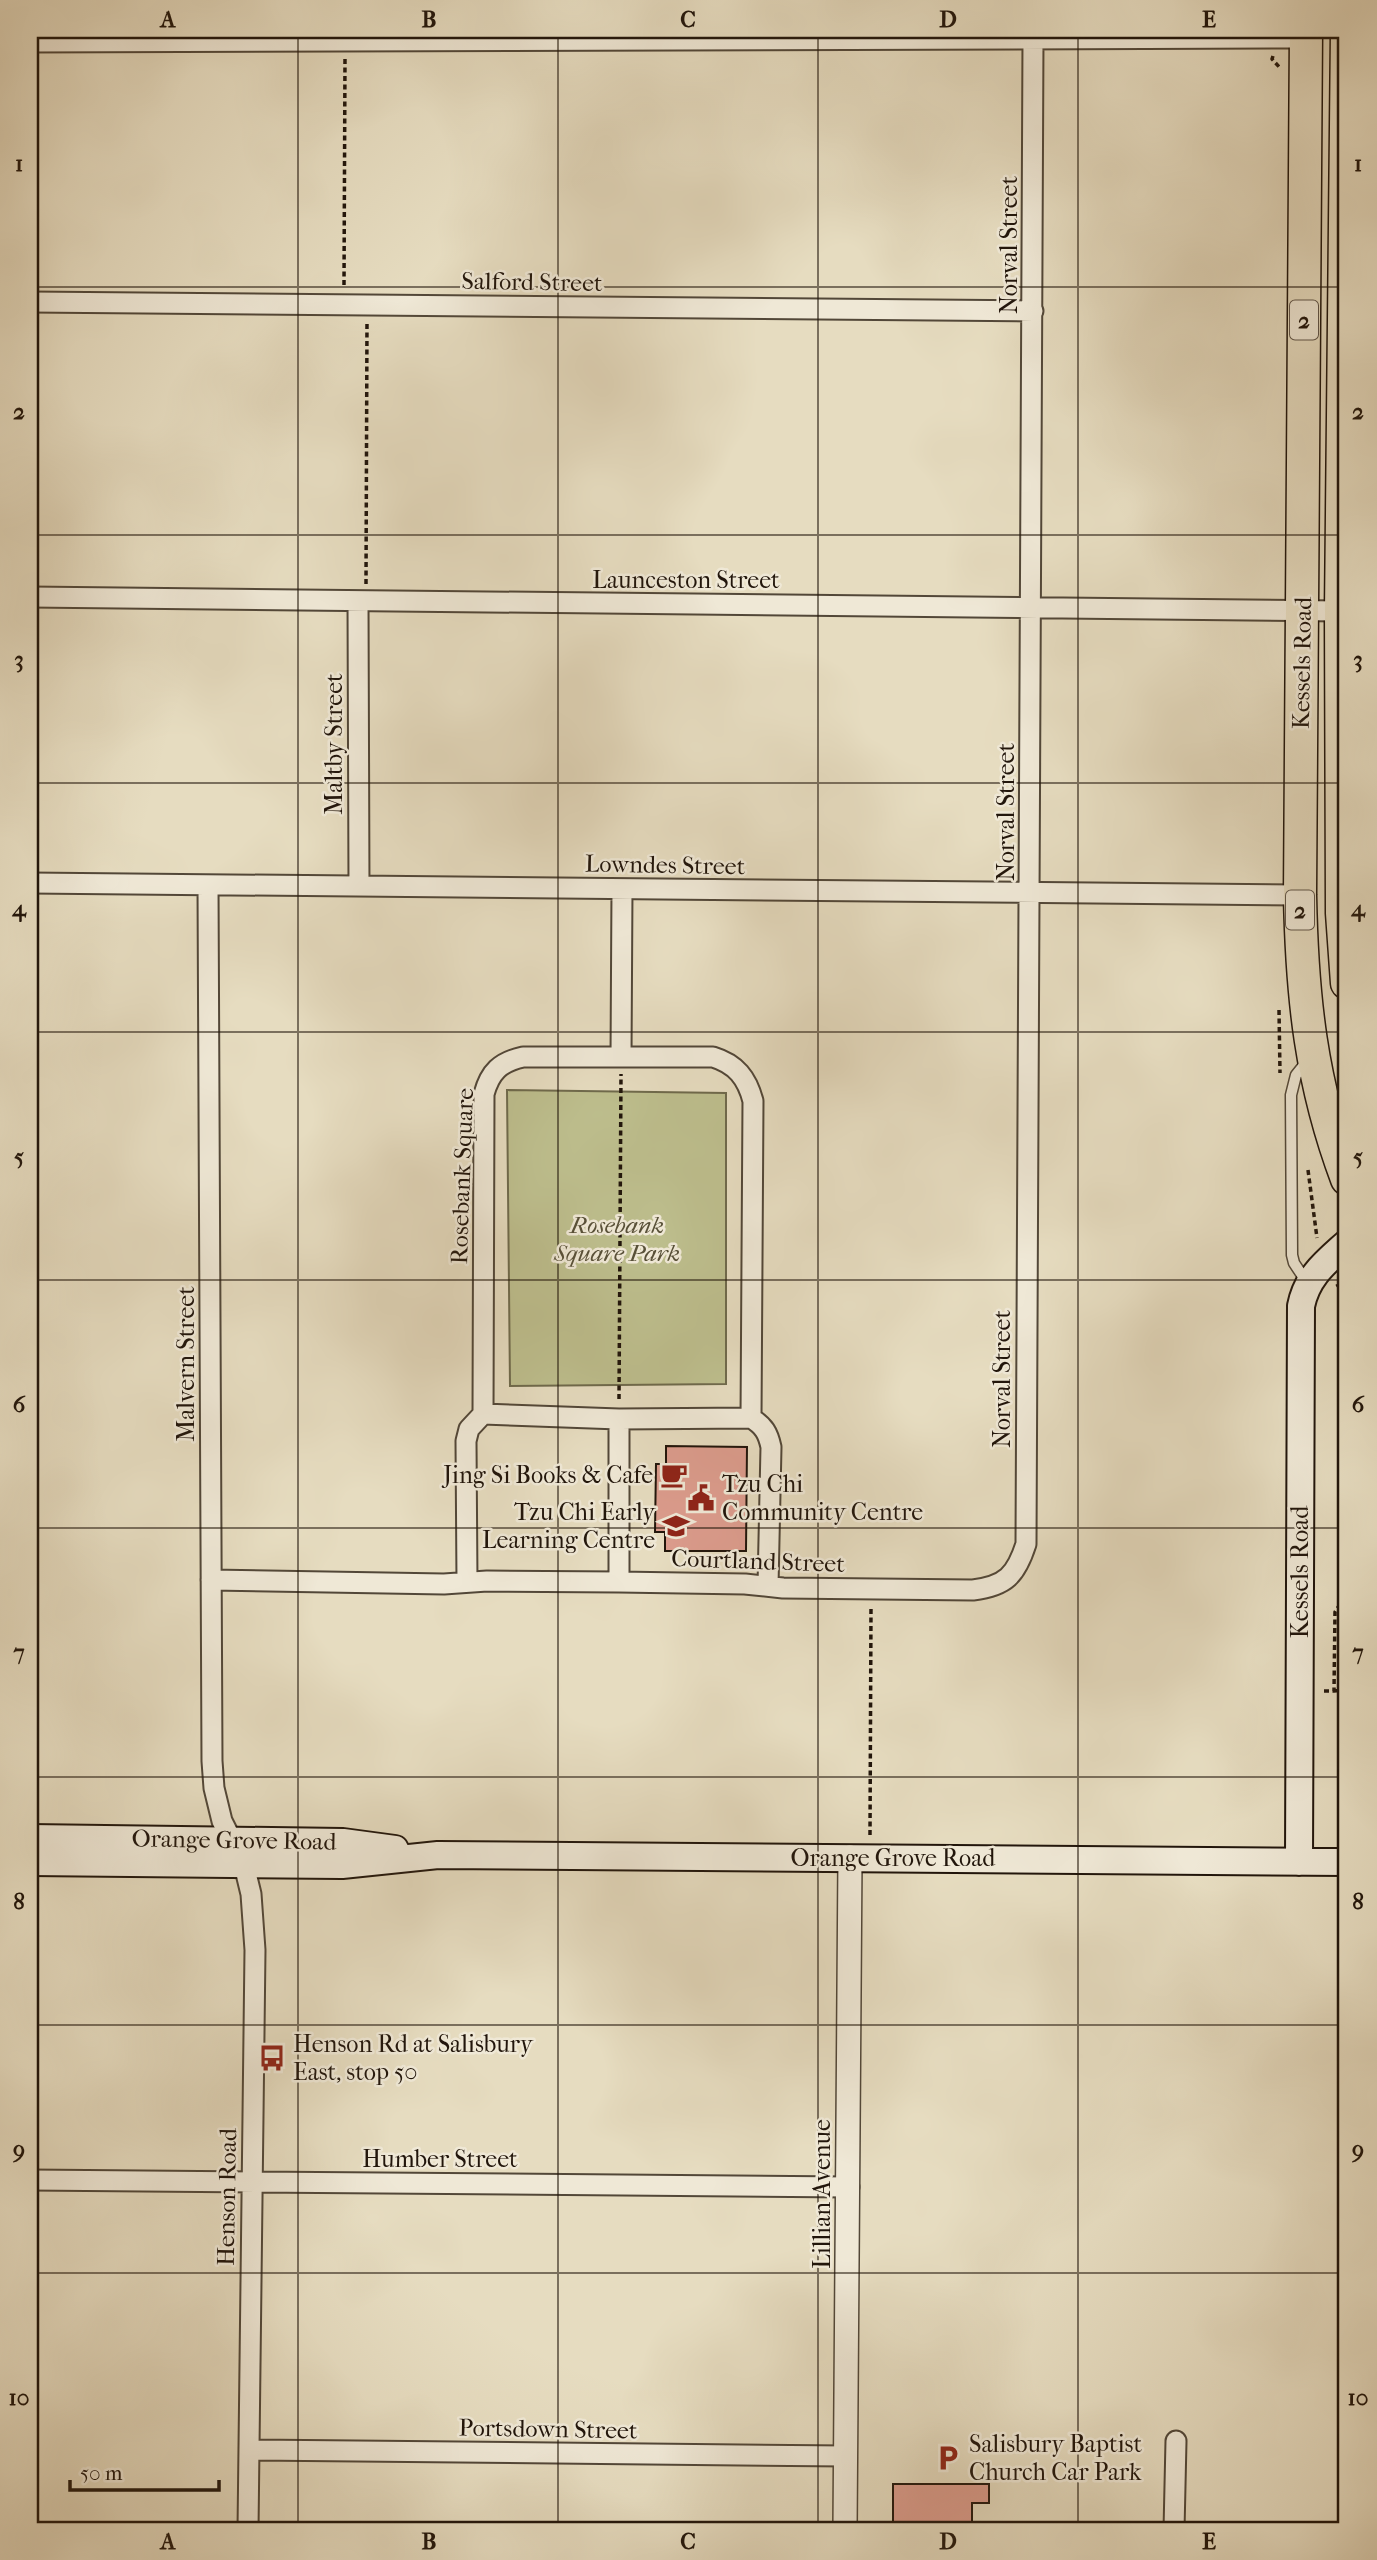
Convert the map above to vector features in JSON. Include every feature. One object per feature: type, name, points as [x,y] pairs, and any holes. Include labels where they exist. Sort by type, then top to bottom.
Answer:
[{"type":"highway","name":"Kessels Road","points":[[1347,30],[1342,913],[1347,983]]},
{"type":"highway","name":"Kessels Road","points":[[1306,34],[1300,895],[1301,962],[1312,1055]]},
{"type":"highway","name":"2","points":[[1312,1055],[1347,1180]]},
{"type":"main road","name":"Kessels Road","points":[[1299,1862],[1301,1319],[1303,1297],[1308,1284],[1326,1260],[1347,1244]]},
{"type":"main road","name":"Orange Grove Road","points":[[30,1838],[344,1842],[438,1855]]},
{"type":"main road","name":"Orange Grove Road","points":[[30,1862],[342,1865],[438,1855],[1347,1861]]},
{"type":"street","points":[[30,42],[1033,39],[1306,34]]},
{"type":"street","name":"Norval Street","points":[[1007,1579],[1019,1565],[1026,1544],[1033,39]]},
{"type":"street","name":"Salford Street","points":[[30,302],[1033,311]]},
{"type":"street","name":"Launceston Street","points":[[30,597],[1344,611]]},
{"type":"street","name":"Maltby Street","points":[[358,601],[359,886]]},
{"type":"street","name":"Lowndes Street","points":[[30,883],[1300,895]]},
{"type":"street","name":"Malvern Street","points":[[208,885],[212,1761],[220,1813],[232,1839]]},
{"type":"street","points":[[621,1057],[622,889]]},
{"type":"street","name":"Rosebank Square","points":[[483,1415],[484,1094],[488,1079],[502,1064],[523,1057],[713,1057],[727,1061],[741,1073],[750,1088],[753,1101],[751,1418]]},
{"type":"street","points":[[467,1582],[466,1441],[469,1429],[483,1415],[619,1419],[751,1418],[761,1424],[768,1434],[771,1447],[768,1586]]},
{"type":"street","points":[[619,1419],[620,1582]]},
{"type":"street","name":"Courtland Street","points":[[211,1580],[444,1584],[620,1582],[974,1590],[991,1588],[1007,1579]]},
{"type":"street","name":"Henson Road","points":[[232,1839],[244,1866],[251,1894],[255,1950],[248,2530]]},
{"type":"street","name":"Lillian Avenue","points":[[845,2530],[849,2187],[860,1857]]},
{"type":"street","name":"Humber Street","points":[[30,2180],[849,2187]]},
{"type":"street","points":[[1174,2530],[1176,2441]]},
{"type":"street","name":"Portsdown Street","points":[[249,2450],[846,2456]]},
{"type":"lane","points":[[1308,1284],[1294,1263],[1292,1255],[1291,1095],[1296,1075],[1312,1055]]},
{"type":"lane","points":[[1347,1468],[1347,1532]]},
{"type":"path","points":[[344,304],[345,41]]},
{"type":"path","points":[[358,601],[366,585],[367,304]]},
{"type":"path","points":[[1279,1004],[1281,1085]]},
{"type":"path","points":[[619,1419],[621,1057]]},
{"type":"path","points":[[1307,1168],[1318,1242]]},
{"type":"path","points":[[1338,1286],[1347,1284]]},
{"type":"path","points":[[860,1857],[871,1588]]},
{"type":"path","points":[[1334,1691],[1335,1612],[1347,1593]]},
{"type":"path","points":[[1324,1690],[1347,1690]]},
{"type":"green space","name":"Rosebank Square Park","points":[[507,1090],[726,1093],[726,1384],[510,1386]]},
{"type":"building","name":"Tzu Chi Community Centre","points":[[666,1446],[747,1447],[746,1551],[665,1551],[665,1532],[655,1532],[656,1464],[666,1464]]},
{"type":"building","points":[[893,2484],[989,2484],[989,2503],[972,2503],[972,2530],[893,2530]]},
{"type":"place","name":"Jing Si Books & Cafe","points":[[674,1475]]},
{"type":"place","name":"Tzu Chi Community Centre","points":[[701,1498]]},
{"type":"place","name":"Tzu Chi Early Learning Centre","points":[[676,1526]]},
{"type":"place","name":"Henson Rd at Salisbury East, stop 50","points":[[272,2058]]},
{"type":"place","name":"Salisbury Baptist Church Car Park","points":[[948,2458]]}]
